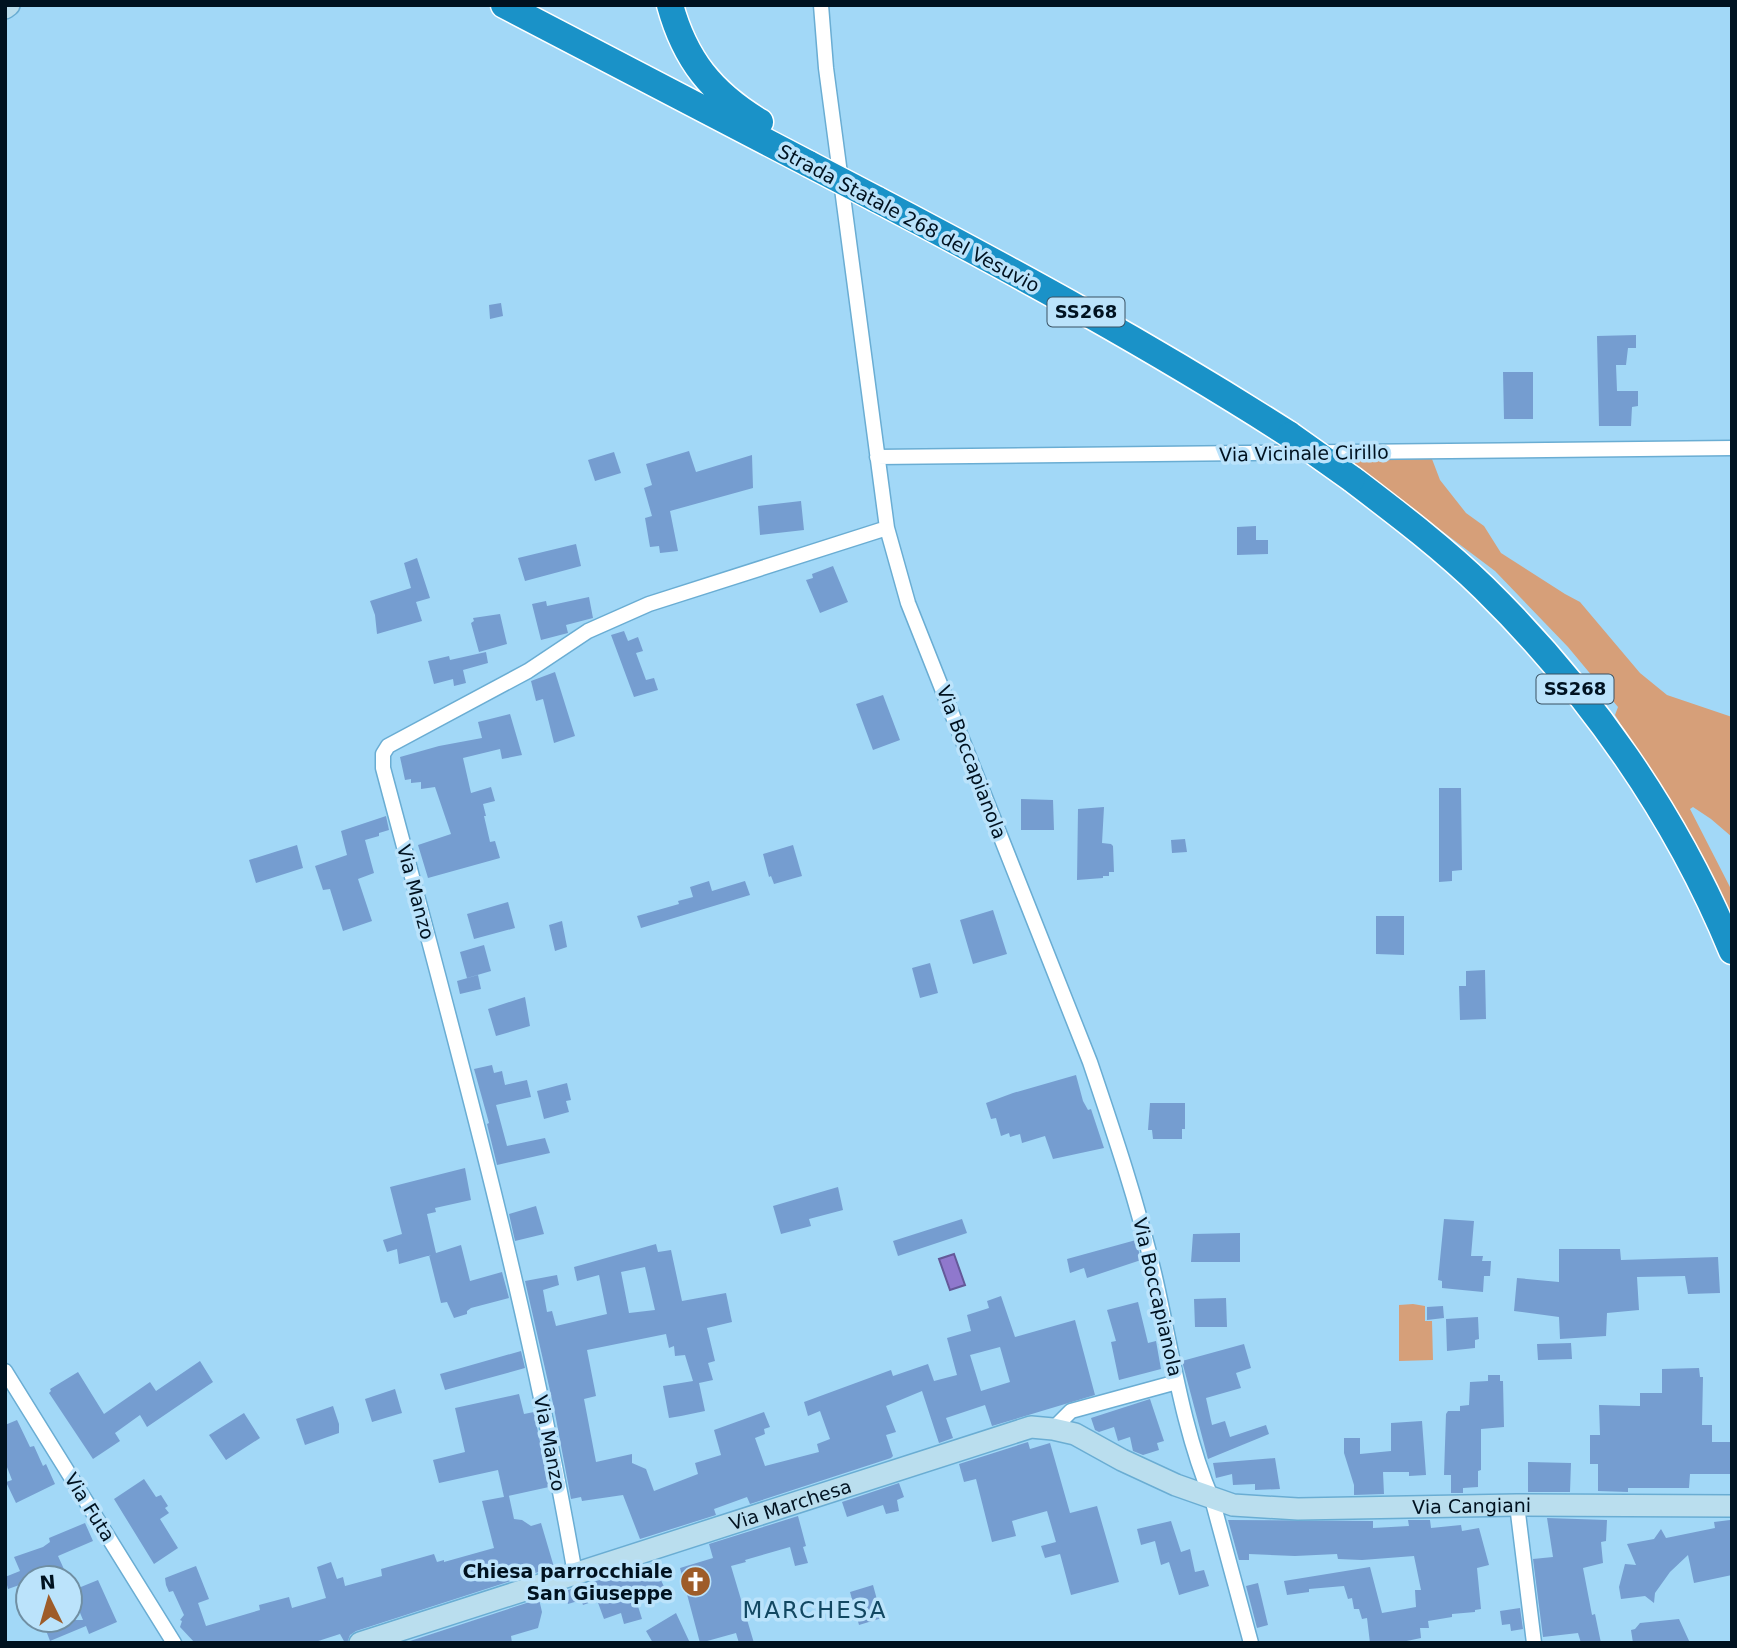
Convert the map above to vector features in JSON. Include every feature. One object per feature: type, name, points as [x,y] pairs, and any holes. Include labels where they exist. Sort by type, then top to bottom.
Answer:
[{"type":"highway","name":"Strada Statale 268 del Vesuvio","points":[[504,5],[876,199],[1102,322],[1216,388],[1290,435],[1426,535],[1484,588],[1584,700],[1633,765],[1709,897],[1732,951]]},
{"type":"highway","points":[[670,5],[685,49],[712,85],[737,108],[775,131],[809,164]]},
{"type":"street","name":"Via Boccapianola","points":[[821,5],[826,68],[887,528],[908,603],[1102,1098],[1142,1220],[1177,1382],[1251,1643]]},
{"type":"street","name":"Via Vicinale Cirillo","points":[[877,457],[1732,448]]},
{"type":"street","name":"Via Manzo","points":[[575,1574],[556,1465],[518,1292],[469,1091],[383,768],[383,754],[388,746],[495,690],[589,631],[618,617],[649,604],[887,528]]},
{"type":"street","name":"Via Futa","points":[[5,1371],[174,1643]]},
{"type":"street","points":[[1053,1429],[1071,1411],[1177,1382]]},
{"type":"street","name":"Via Marchesa","points":[[360,1643],[1031,1427],[1075,1434],[1122,1460],[1212,1499]]},
{"type":"street","name":"Via Cangiani","points":[[1212,1499],[1233,1505],[1298,1509],[1517,1505],[1732,1506]]},
{"type":"street","points":[[1517,1505],[1534,1643]]},
{"type":"shaded area","points":[[1432,459],[1440,480],[1466,513],[1484,526],[1501,553],[1580,602],[1640,673],[1667,695],[1732,717],[1732,837],[1693,807],[1690,809],[1732,891],[1732,917],[1692,839],[1615,715],[1618,707],[1568,647],[1495,571],[1354,465],[1356,460]]},
{"type":"shaded area","points":[[954,1254],[965,1285],[950,1290],[939,1259]]},
{"type":"shaded area","points":[[1399,1305],[1425,1306],[1425,1321],[1432,1321],[1433,1360],[1399,1361]]},
{"type":"building","points":[[501,303],[503,316],[490,319],[489,305]]},
{"type":"building","points":[[1636,335],[1636,348],[1628,348],[1626,365],[1616,365],[1617,391],[1638,391],[1638,406],[1632,407],[1631,426],[1599,426],[1597,336]]},
{"type":"building","points":[[1503,372],[1533,372],[1533,419],[1504,419]]},
{"type":"building","points":[[689,451],[696,472],[752,455],[753,488],[670,511],[678,551],[660,553],[659,546],[650,547],[645,518],[652,516],[644,488],[652,485],[646,464]]},
{"type":"building","points":[[614,452],[621,473],[595,481],[588,460]]},
{"type":"building","points":[[801,501],[804,530],[760,535],[758,506]]},
{"type":"building","points":[[1256,526],[1256,540],[1268,540],[1268,554],[1237,555],[1237,527]]},
{"type":"building","points":[[576,544],[581,566],[525,581],[518,558]]},
{"type":"building","points":[[417,558],[430,598],[416,602],[422,621],[377,634],[370,601],[411,588],[404,563]]},
{"type":"building","points":[[833,566],[848,602],[820,613],[806,580],[813,578],[812,574]]},
{"type":"building","points":[[589,597],[593,618],[566,625],[568,633],[541,640],[532,604],[546,601],[547,606]]},
{"type":"building","points":[[500,614],[507,644],[479,652],[471,623],[473,618]]},
{"type":"building","points":[[624,631],[628,641],[638,637],[643,651],[636,653],[646,680],[654,678],[658,690],[634,697],[611,635]]},
{"type":"building","points":[[486,652],[488,663],[463,670],[466,683],[454,686],[453,679],[434,684],[428,661],[449,656],[450,660]]},
{"type":"building","points":[[555,672],[575,736],[554,743],[543,699],[536,701],[531,681]]},
{"type":"building","points":[[883,695],[900,740],[873,750],[856,704]]},
{"type":"building","points":[[510,714],[522,755],[502,759],[500,749],[463,758],[471,793],[491,787],[495,801],[483,804],[484,816],[490,842],[495,841],[500,858],[428,878],[418,845],[451,834],[435,787],[421,789],[421,782],[411,783],[411,779],[405,780],[400,757],[482,738],[478,722]]},
{"type":"building","points":[[1439,788],[1461,788],[1462,870],[1452,871],[1452,881],[1439,882]]},
{"type":"building","points":[[1021,799],[1053,800],[1054,830],[1021,830]]},
{"type":"building","points":[[1104,807],[1102,843],[1113,846],[1114,872],[1109,872],[1109,876],[1103,878],[1077,880],[1078,809]]},
{"type":"building","points":[[386,816],[389,830],[365,840],[374,873],[358,879],[372,921],[343,931],[330,889],[323,890],[315,866],[347,855],[341,831]]},
{"type":"building","points":[[1185,839],[1187,852],[1172,853],[1171,840]]},
{"type":"building","points":[[297,845],[303,868],[256,883],[249,860]]},
{"type":"building","points":[[793,845],[802,876],[774,884],[771,876],[769,877],[763,854]]},
{"type":"building","points":[[709,881],[712,891],[745,881],[750,895],[641,928],[637,916],[679,904],[678,901],[693,897],[690,887]]},
{"type":"building","points":[[508,902],[515,928],[474,939],[467,914]]},
{"type":"building","points":[[993,910],[1007,954],[973,964],[960,920]]},
{"type":"building","points":[[1376,916],[1404,916],[1404,955],[1376,954]]},
{"type":"building","points":[[562,921],[567,947],[555,951],[549,925]]},
{"type":"building","points":[[484,945],[491,971],[467,978],[460,952]]},
{"type":"building","points":[[930,963],[938,993],[920,998],[912,968]]},
{"type":"building","points":[[1485,970],[1486,1019],[1460,1020],[1459,986],[1466,986],[1466,971]]},
{"type":"building","points":[[478,975],[481,989],[460,994],[457,981]]},
{"type":"building","points":[[525,997],[530,1026],[496,1036],[488,1009]]},
{"type":"building","points":[[492,1065],[494,1073],[502,1071],[505,1085],[527,1080],[531,1097],[496,1105],[507,1146],[545,1138],[550,1153],[497,1165],[474,1069]]},
{"type":"building","points":[[1076,1075],[1083,1101],[1088,1110],[1091,1109],[1104,1148],[1053,1159],[1045,1136],[1022,1143],[1020,1134],[1010,1137],[1009,1133],[1001,1136],[996,1118],[991,1119],[986,1103]]},
{"type":"building","points":[[567,1083],[571,1100],[566,1101],[569,1112],[544,1119],[537,1091]]},
{"type":"building","points":[[1150,1103],[1185,1103],[1185,1129],[1182,1129],[1182,1139],[1153,1139],[1152,1130],[1148,1130]]},
{"type":"building","points":[[465,1168],[471,1200],[435,1208],[436,1212],[427,1214],[436,1253],[461,1245],[470,1281],[502,1272],[509,1298],[471,1308],[467,1314],[454,1318],[447,1302],[441,1303],[429,1256],[399,1264],[397,1249],[387,1252],[383,1240],[402,1234],[390,1187]]},
{"type":"building","points":[[838,1187],[843,1210],[809,1219],[811,1226],[781,1234],[773,1206]]},
{"type":"building","points":[[536,1206],[544,1234],[515,1241],[509,1214]]},
{"type":"building","points":[[962,1219],[967,1233],[898,1256],[893,1241]]},
{"type":"building","points":[[1444,1219],[1474,1221],[1471,1256],[1483,1256],[1482,1261],[1491,1261],[1490,1276],[1484,1276],[1483,1292],[1442,1288],[1442,1281],[1438,1280]]},
{"type":"building","points":[[1240,1233],[1240,1262],[1191,1262],[1193,1234]]},
{"type":"building","points":[[1136,1240],[1141,1260],[1087,1278],[1084,1268],[1070,1273],[1067,1259]]},
{"type":"building","points":[[656,1244],[658,1252],[671,1250],[682,1301],[726,1293],[732,1322],[707,1328],[715,1361],[708,1363],[713,1380],[699,1383],[705,1411],[669,1418],[663,1386],[693,1381],[685,1355],[675,1356],[674,1346],[669,1348],[666,1334],[587,1350],[596,1396],[584,1399],[596,1462],[632,1454],[632,1463],[646,1469],[654,1491],[698,1474],[695,1463],[721,1455],[714,1430],[764,1412],[770,1427],[764,1429],[765,1434],[755,1438],[765,1466],[819,1452],[817,1444],[830,1439],[820,1411],[808,1416],[804,1402],[891,1370],[893,1376],[928,1364],[934,1381],[957,1375],[947,1338],[971,1331],[967,1315],[989,1308],[987,1301],[1001,1296],[1015,1337],[1075,1320],[1095,1395],[992,1426],[985,1405],[946,1418],[953,1438],[939,1443],[922,1391],[886,1406],[896,1432],[886,1435],[893,1456],[891,1458],[750,1504],[747,1497],[714,1509],[716,1515],[640,1539],[623,1495],[582,1501],[581,1497],[571,1499],[554,1408],[525,1281],[557,1275],[559,1285],[543,1290],[547,1312],[552,1311],[556,1326],[607,1314],[599,1275],[577,1281],[574,1267]],"holes":[[[645,1267],[655,1310],[629,1313],[621,1272]],[[1000,1347],[1010,1382],[981,1391],[970,1355]]]},
{"type":"building","points":[[1559,1249],[1620,1249],[1621,1260],[1718,1257],[1720,1293],[1688,1294],[1685,1276],[1637,1277],[1639,1310],[1607,1313],[1606,1336],[1560,1339],[1559,1317],[1514,1311],[1517,1278],[1559,1282]]},
{"type":"building","points":[[1226,1298],[1227,1327],[1195,1327],[1194,1299]]},
{"type":"building","points":[[1138,1302],[1148,1343],[1156,1341],[1161,1369],[1119,1380],[1111,1342],[1116,1341],[1107,1310]]},
{"type":"building","points":[[1443,1306],[1444,1318],[1427,1320],[1427,1307]]},
{"type":"building","points":[[1478,1317],[1479,1339],[1475,1340],[1475,1348],[1447,1351],[1446,1319]]},
{"type":"building","points":[[1571,1343],[1572,1359],[1538,1360],[1537,1344]]},
{"type":"building","points":[[1244,1344],[1251,1368],[1236,1373],[1241,1388],[1206,1398],[1212,1425],[1225,1421],[1230,1437],[1266,1425],[1269,1434],[1208,1459],[1182,1361]]},
{"type":"building","points":[[521,1351],[525,1368],[445,1390],[440,1374]]},
{"type":"building","points":[[200,1361],[213,1382],[147,1427],[140,1415],[115,1433],[120,1441],[93,1459],[49,1393],[50,1389],[78,1372],[104,1414],[150,1382],[156,1391]]},
{"type":"building","points":[[1699,1368],[1700,1377],[1703,1377],[1702,1425],[1712,1425],[1712,1442],[1732,1442],[1732,1474],[1690,1474],[1689,1488],[1598,1491],[1598,1464],[1590,1464],[1590,1435],[1600,1435],[1599,1405],[1640,1406],[1640,1393],[1662,1393],[1662,1369]]},
{"type":"building","points":[[1488,1375],[1500,1375],[1500,1381],[1503,1381],[1504,1427],[1481,1429],[1481,1470],[1478,1471],[1478,1487],[1463,1488],[1463,1493],[1451,1493],[1451,1475],[1444,1475],[1446,1414],[1448,1411],[1460,1411],[1460,1406],[1469,1405],[1470,1382],[1488,1381]]},
{"type":"building","points":[[395,1389],[402,1413],[372,1422],[365,1399]]},
{"type":"building","points":[[519,1394],[524,1414],[534,1412],[549,1487],[504,1497],[498,1470],[439,1483],[433,1460],[465,1452],[455,1408]]},
{"type":"building","points":[[1150,1399],[1164,1441],[1157,1443],[1159,1450],[1143,1455],[1133,1451],[1130,1437],[1118,1441],[1114,1427],[1099,1432],[1095,1430],[1091,1418]]},
{"type":"building","points":[[333,1406],[339,1433],[305,1445],[296,1419]]},
{"type":"building","points":[[244,1413],[260,1438],[226,1460],[209,1435]]},
{"type":"building","points":[[17,1420],[30,1447],[34,1446],[55,1484],[16,1503],[6,1482],[12,1480],[5,1462],[5,1425]]},
{"type":"building","points":[[1422,1421],[1426,1475],[1409,1476],[1409,1472],[1383,1472],[1384,1494],[1354,1495],[1354,1485],[1344,1453],[1344,1438],[1360,1438],[1360,1454],[1391,1451],[1391,1423]]},
{"type":"building","points":[[1028,1442],[1030,1449],[1050,1443],[1070,1513],[1097,1506],[1119,1582],[1071,1595],[1060,1554],[1045,1558],[1041,1546],[1056,1542],[1047,1511],[1012,1521],[1016,1536],[992,1542],[976,1479],[964,1482],[959,1464]]},
{"type":"building","points":[[1275,1458],[1280,1489],[1255,1490],[1255,1484],[1233,1485],[1232,1474],[1216,1478],[1213,1463]]},
{"type":"building","points":[[1528,1462],[1571,1463],[1570,1492],[1528,1492]]},
{"type":"building","points":[[144,1479],[156,1497],[161,1495],[168,1506],[165,1508],[169,1513],[160,1519],[178,1548],[154,1564],[114,1499]]},
{"type":"building","points":[[899,1483],[904,1497],[897,1500],[899,1511],[886,1514],[883,1505],[847,1517],[842,1502]]},
{"type":"building","points":[[509,1496],[514,1519],[522,1520],[531,1526],[541,1523],[554,1567],[356,1631],[350,1635],[347,1643],[340,1634],[312,1643],[195,1643],[180,1627],[180,1620],[184,1615],[173,1591],[169,1592],[166,1585],[165,1578],[196,1566],[209,1599],[198,1603],[206,1626],[260,1610],[259,1605],[289,1597],[292,1608],[326,1598],[317,1567],[331,1562],[337,1579],[343,1577],[345,1586],[382,1576],[381,1569],[434,1554],[437,1562],[444,1562],[494,1548],[482,1501]]},
{"type":"building","points":[[798,1516],[808,1563],[795,1566],[790,1547],[731,1566],[754,1643],[739,1643],[736,1633],[700,1643],[680,1568],[713,1558],[709,1544]]},
{"type":"building","points":[[1547,1518],[1607,1520],[1606,1541],[1601,1542],[1603,1563],[1583,1568],[1592,1615],[1595,1614],[1601,1643],[1581,1643],[1578,1633],[1543,1637],[1533,1559],[1553,1557]]},
{"type":"building","points":[[1228,1520],[1373,1521],[1373,1528],[1409,1526],[1408,1520],[1430,1520],[1431,1528],[1461,1525],[1462,1531],[1479,1528],[1489,1565],[1477,1568],[1481,1609],[1428,1621],[1429,1628],[1420,1628],[1421,1638],[1397,1643],[1370,1643],[1367,1618],[1362,1619],[1359,1609],[1354,1609],[1352,1598],[1348,1599],[1344,1586],[1309,1589],[1309,1592],[1287,1595],[1284,1581],[1370,1567],[1382,1613],[1416,1607],[1415,1590],[1421,1590],[1414,1556],[1362,1560],[1338,1559],[1337,1554],[1249,1554],[1249,1560],[1239,1560]]},
{"type":"building","points":[[1730,1520],[1732,1575],[1694,1583],[1688,1555],[1670,1572],[1655,1593],[1654,1603],[1645,1596],[1621,1599],[1619,1587],[1625,1564],[1636,1565],[1627,1544],[1654,1539],[1661,1529],[1666,1538],[1715,1528],[1714,1522]]},
{"type":"building","points":[[1171,1521],[1181,1552],[1190,1549],[1195,1572],[1204,1570],[1209,1586],[1179,1595],[1169,1562],[1161,1565],[1155,1541],[1141,1545],[1137,1529]]},
{"type":"building","points":[[85,1523],[93,1541],[58,1556],[62,1564],[17,1564],[14,1557],[43,1547],[50,1542],[49,1538]]},
{"type":"building","points":[[653,1563],[667,1593],[637,1603],[642,1619],[624,1624],[621,1613],[604,1619],[597,1600],[583,1605],[581,1600],[568,1604],[565,1591]]},
{"type":"building","points":[[14,1573],[14,1587],[8,1589],[5,1577]]},
{"type":"building","points":[[98,1580],[117,1622],[89,1634],[86,1626],[84,1627],[84,1586]]},
{"type":"building","points":[[1258,1583],[1268,1625],[1257,1628],[1246,1586]]},
{"type":"building","points":[[873,1585],[882,1618],[859,1625],[850,1592]]},
{"type":"building","points":[[539,1599],[542,1612],[538,1628],[511,1636],[512,1643],[404,1643]]},
{"type":"building","points":[[1520,1608],[1523,1629],[1511,1631],[1510,1624],[1502,1625],[1500,1611]]},
{"type":"building","points":[[676,1613],[690,1643],[653,1643],[646,1631]]},
{"type":"building","points":[[1679,1619],[1690,1643],[1633,1643],[1631,1630],[1640,1623]]},
{"type":"building","points":[[47,1634],[67,1634],[50,1641]]},
{"type":"place","name":"Chiesa parrocchiale San Giuseppe","points":[[696,1582]]},
{"type":"district","name":"MARCHESA","points":[[815,1610]]}]
